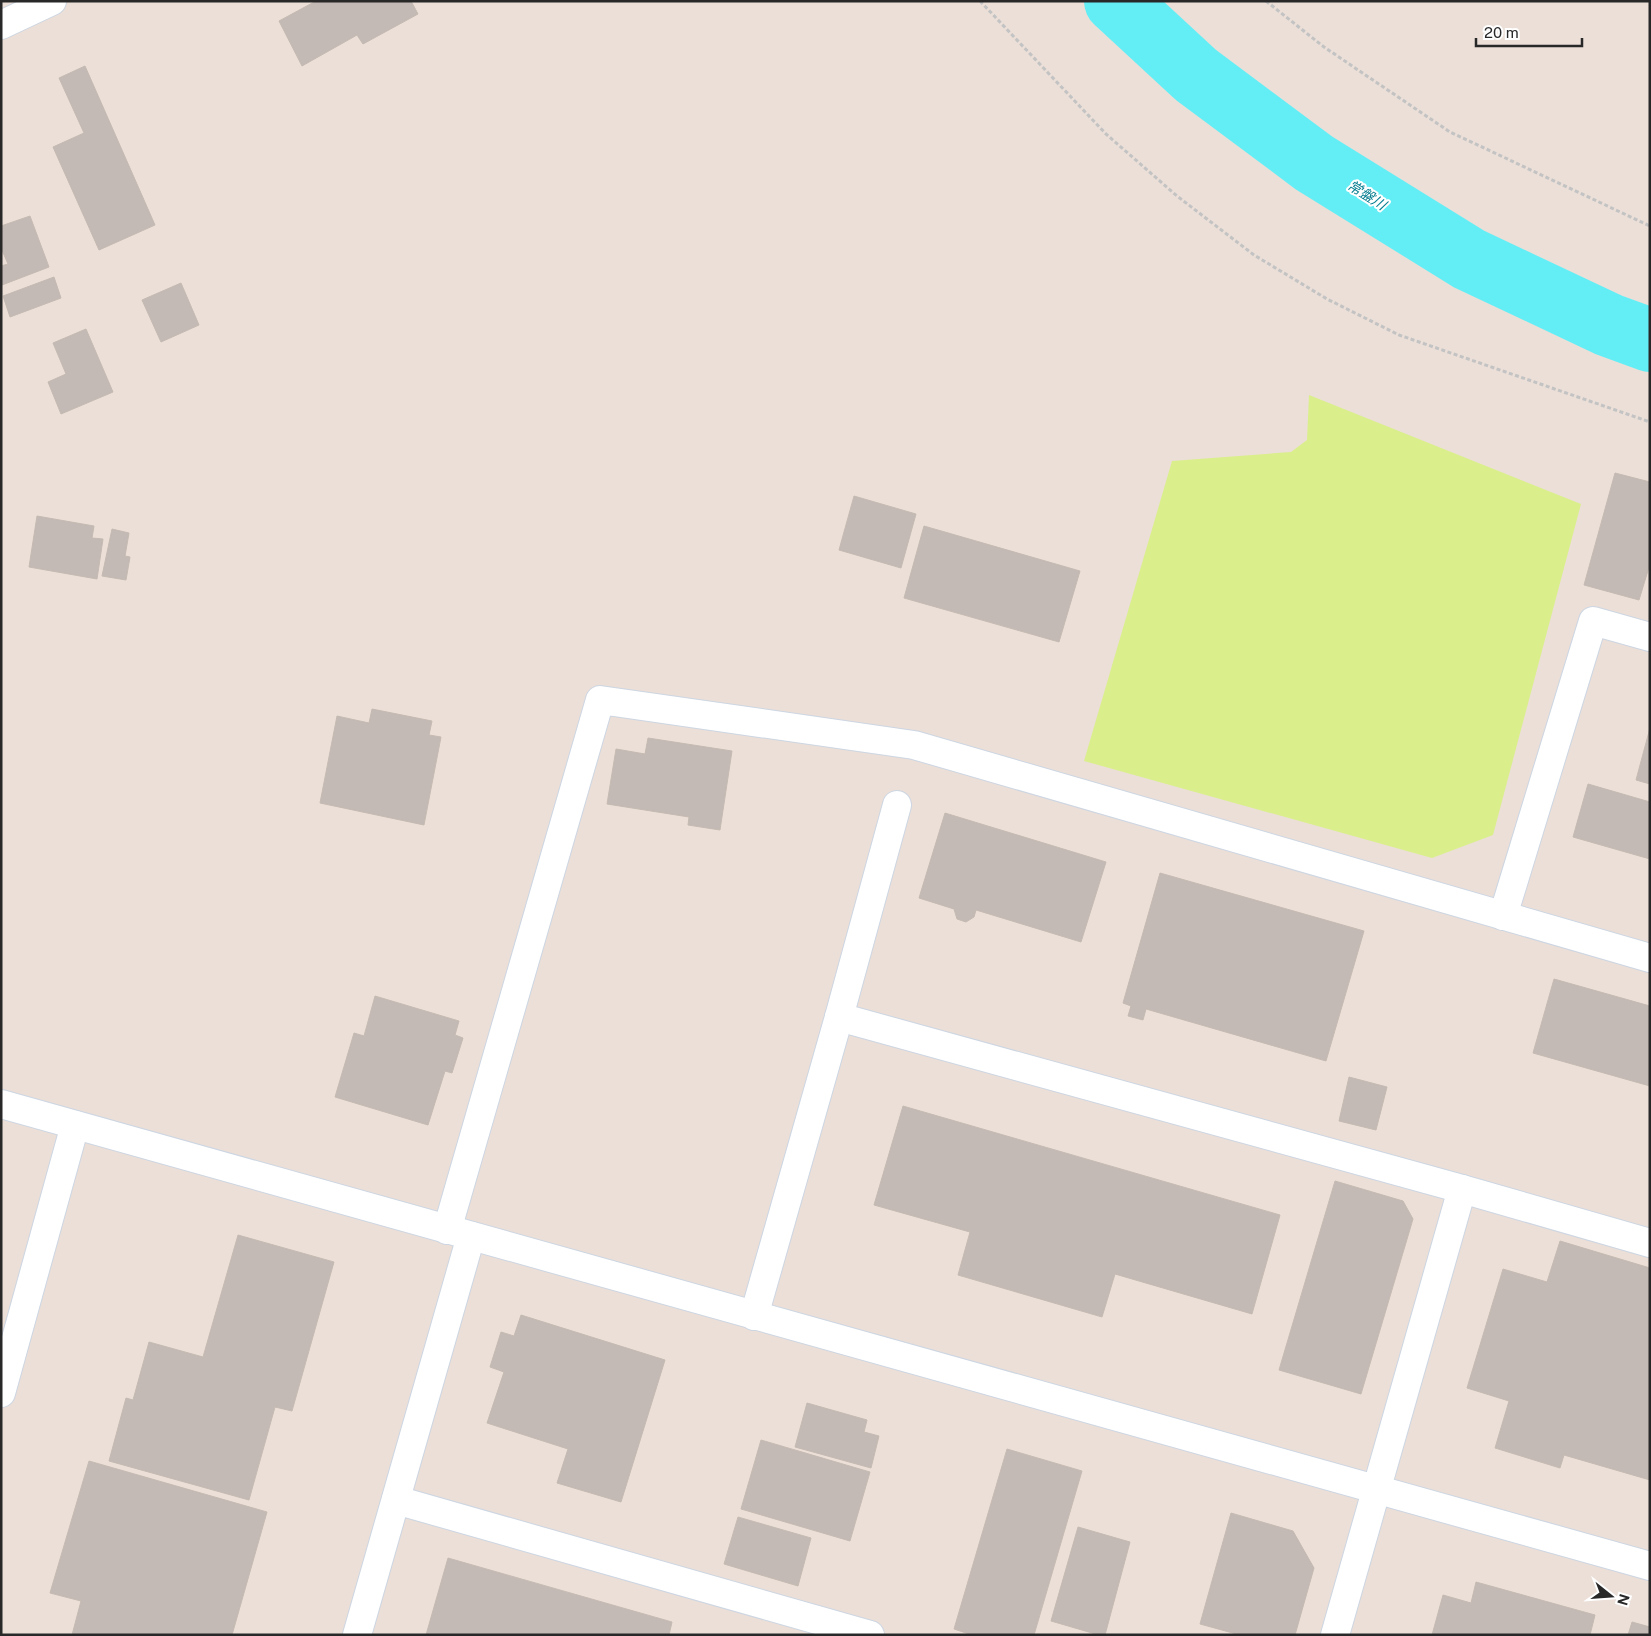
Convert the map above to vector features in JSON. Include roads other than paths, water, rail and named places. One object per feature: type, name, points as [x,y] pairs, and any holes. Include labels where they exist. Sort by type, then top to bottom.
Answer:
[{"type":"street","points":[[1,26],[52,1]]},
{"type":"street","points":[[1503,916],[1593,621],[1650,636]]},
{"type":"street","points":[[357,1635],[396,1500],[459,1233],[600,700],[914,745],[1650,958]]},
{"type":"street","points":[[754,1316],[897,805]]},
{"type":"street","points":[[839,1017],[1462,1189],[1650,1243]]},
{"type":"street","points":[[1,1104],[1650,1566]]},
{"type":"street","points":[[1,1393],[75,1125]]},
{"type":"street","points":[[1335,1635],[1462,1189]]},
{"type":"street","points":[[396,1500],[870,1635]]},
{"type":"waterway","name":"常盤川","points":[[1116,1],[1196,75],[1314,163],[1469,259],[1609,325],[1650,340]]}]
